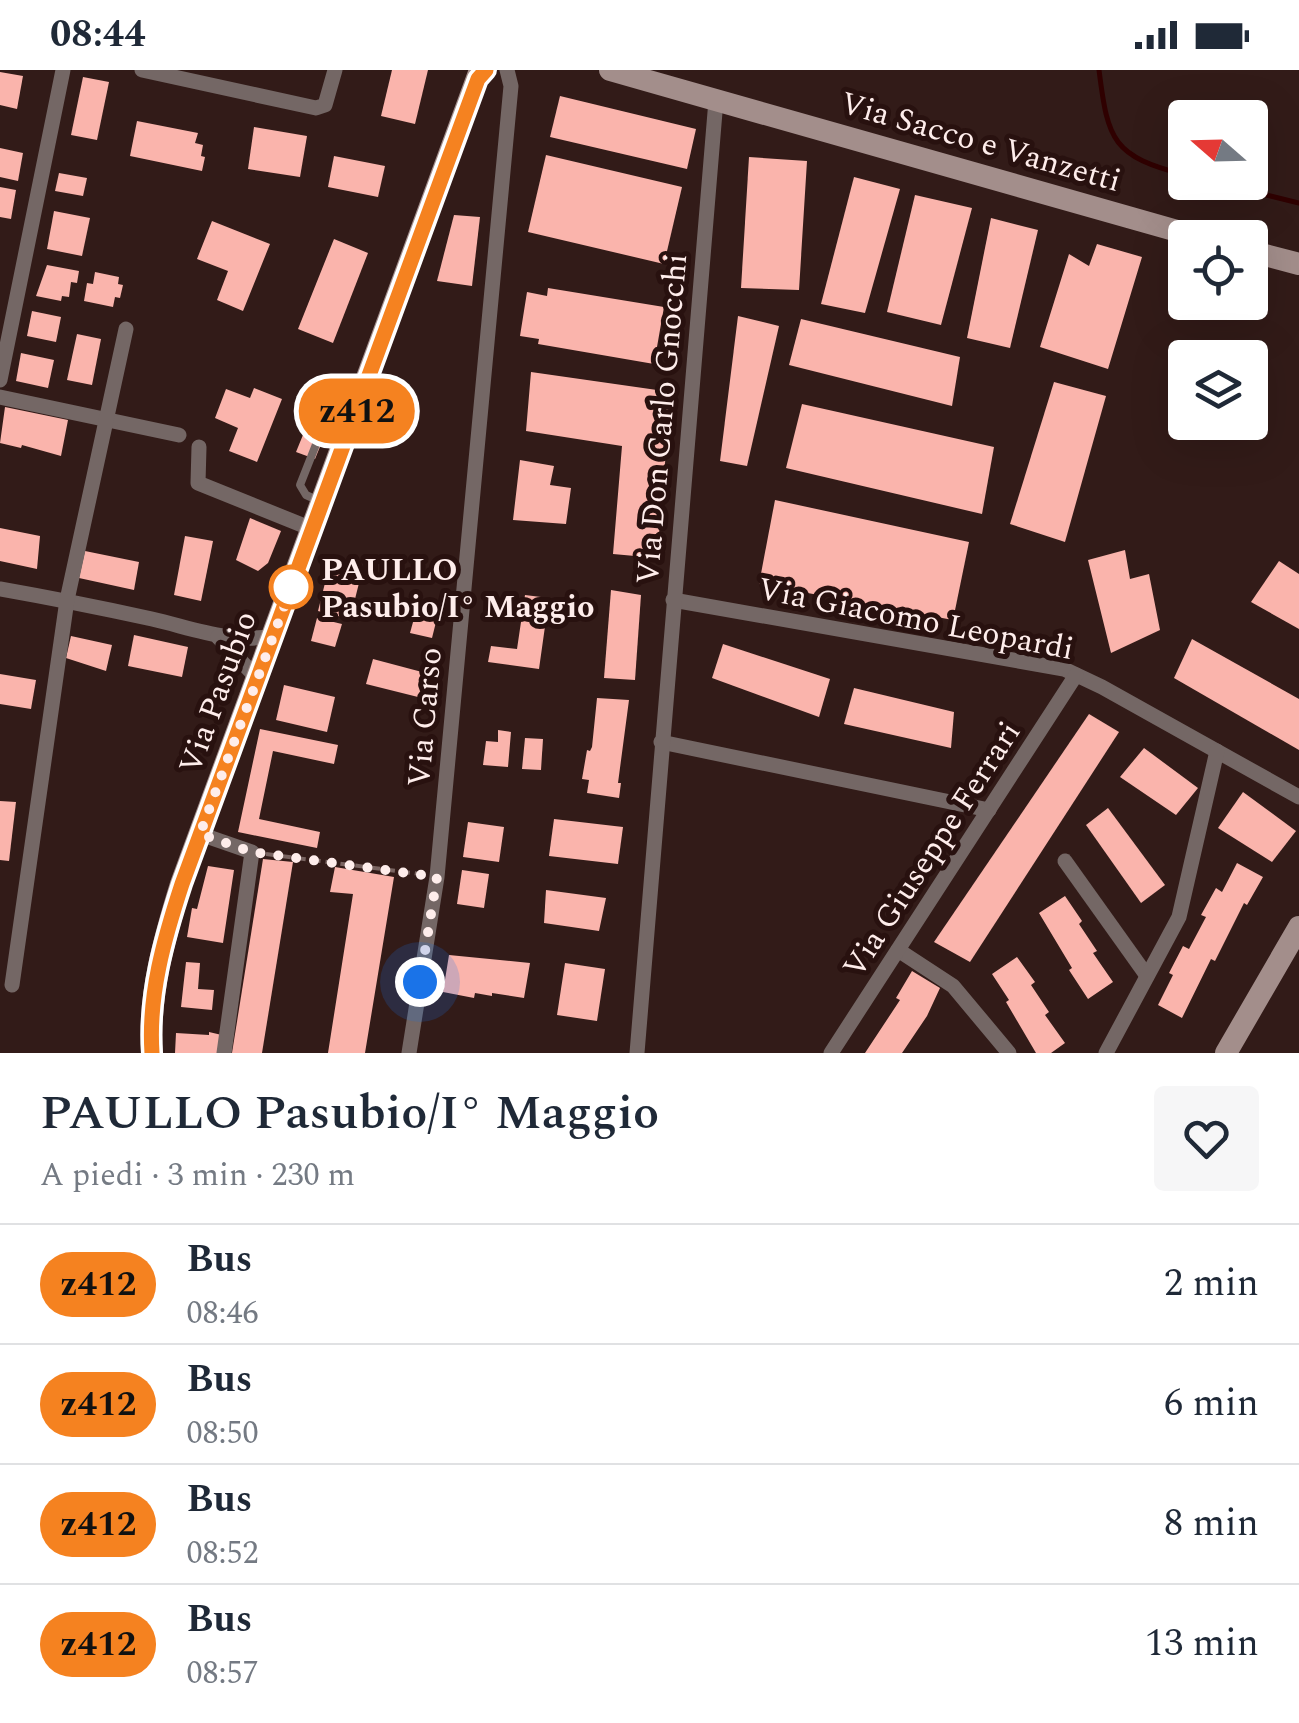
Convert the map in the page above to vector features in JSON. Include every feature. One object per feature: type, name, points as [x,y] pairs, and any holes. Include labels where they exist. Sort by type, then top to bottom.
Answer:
[{"type":"street","points":[[0,372],[63,70]]},
{"type":"street","points":[[142,70],[316,108],[330,98],[336,70]]},
{"type":"street","name":"Via Carso","points":[[409,1053],[437,877],[509,78],[518,70]]},
{"type":"street","name":"Via Sacco e Vanzetti","points":[[620,71],[1168,228]]},
{"type":"street","name":"Via Pasubio","points":[[152,1053],[153,1003],[160,958],[200,834],[481,73]]},
{"type":"street","name":"Via Don Carlo Gnocchi","points":[[637,1053],[716,100]]},
{"type":"street","points":[[1268,256],[1299,264]]},
{"type":"street","points":[[12,986],[67,600],[126,329]]},
{"type":"street","points":[[0,397],[179,435]]},
{"type":"street","points":[[199,447],[198,483],[312,529]]},
{"type":"street","points":[[0,589],[67,600],[218,636],[272,636]]},
{"type":"street","name":"Via Giacomo Leopardi","points":[[674,600],[1064,669],[1299,797]]},
{"type":"street","points":[[218,636],[256,678]]},
{"type":"street","name":"Via Giuseppe Ferrari","points":[[831,1053],[1076,675]]},
{"type":"street","points":[[661,742],[989,810]]},
{"type":"street","points":[[1106,1053],[1178,917],[1217,751]]},
{"type":"street","points":[[200,834],[252,852],[224,1053]]},
{"type":"street","points":[[1065,861],[1147,976]]},
{"type":"street","points":[[1226,1053],[1299,927]]},
{"type":"street","points":[[898,950],[953,986],[1009,1053]]},
{"type":"path","points":[[252,852],[437,877]]},
{"type":"building","points":[[392,70],[428,70],[415,124],[381,116]]},
{"type":"building","points":[[0,72],[23,76],[17,109],[0,105]]},
{"type":"building","points":[[83,77],[109,82],[97,140],[71,135]]},
{"type":"building","points":[[560,96],[696,129],[687,169],[550,137]]},
{"type":"building","points":[[137,121],[198,133],[195,143],[203,145],[201,156],[205,157],[202,171],[130,156]]},
{"type":"building","points":[[254,127],[307,136],[300,177],[248,169]]},
{"type":"building","points":[[0,148],[23,153],[18,181],[0,177]]},
{"type":"building","points":[[546,155],[682,187],[664,264],[528,232]]},
{"type":"building","points":[[334,156],[385,166],[378,197],[328,187]]},
{"type":"building","points":[[749,157],[807,161],[799,290],[741,288]]},
{"type":"building","points":[[59,173],[87,178],[83,196],[55,191]]},
{"type":"building","points":[[854,177],[900,189],[865,313],[821,304]]},
{"type":"building","points":[[0,187],[16,190],[11,219],[0,217]]},
{"type":"building","points":[[915,195],[972,208],[941,325],[887,312]]},
{"type":"building","points":[[54,211],[90,218],[82,256],[47,249]]},
{"type":"building","points":[[454,215],[480,217],[472,286],[437,281]]},
{"type":"building","points":[[991,218],[1038,230],[1010,348],[967,338]]},
{"type":"building","points":[[212,221],[270,244],[243,311],[217,300],[228,271],[197,259]]},
{"type":"building","points":[[334,239],[368,253],[333,343],[298,329]]},
{"type":"building","points":[[1097,244],[1142,257],[1108,369],[1040,347],[1069,254],[1089,266]]},
{"type":"building","points":[[47,265],[79,271],[77,283],[71,282],[69,297],[62,296],[61,301],[36,296]]},
{"type":"building","points":[[95,272],[119,277],[118,284],[123,285],[113,307],[84,301],[87,283],[93,284]]},
{"type":"building","points":[[548,288],[664,307],[654,364],[538,344],[539,339],[520,336],[527,292],[547,296]]},
{"type":"building","points":[[32,311],[61,317],[56,342],[27,336]]},
{"type":"building","points":[[738,316],[779,326],[747,466],[720,461]]},
{"type":"building","points":[[801,319],[960,357],[952,406],[789,365]]},
{"type":"building","points":[[77,334],[101,339],[92,385],[67,380]]},
{"type":"building","points":[[21,353],[54,360],[48,388],[16,381]]},
{"type":"building","points":[[531,372],[671,392],[657,558],[613,554],[622,446],[526,431]]},
{"type":"building","points":[[1054,382],[1106,396],[1065,542],[1010,524]]},
{"type":"building","points":[[254,388],[282,399],[257,462],[229,451],[238,428],[215,418],[226,389],[250,398]]},
{"type":"building","points":[[802,404],[994,447],[982,514],[786,468]]},
{"type":"building","points":[[5,407],[68,420],[61,456],[0,443]]},
{"type":"building","points":[[305,430],[324,437],[315,459],[296,452]]},
{"type":"building","points":[[520,460],[554,466],[550,485],[571,488],[566,524],[513,520]]},
{"type":"building","points":[[775,500],[969,542],[953,620],[759,584]]},
{"type":"building","points":[[250,518],[281,531],[268,563],[258,571],[236,560]]},
{"type":"building","points":[[0,528],[40,536],[37,569],[0,561]]},
{"type":"building","points":[[185,536],[213,541],[201,601],[174,595]]},
{"type":"building","points":[[1125,550],[1130,579],[1149,574],[1160,630],[1111,653],[1088,560]]},
{"type":"building","points":[[85,551],[139,562],[134,590],[79,578]]},
{"type":"building","points":[[1279,561],[1299,574],[1299,629],[1251,602]]},
{"type":"building","points":[[328,571],[360,579],[350,619],[318,611]]},
{"type":"building","points":[[611,590],[641,595],[635,680],[604,678]]},
{"type":"building","points":[[525,595],[549,598],[539,669],[488,662],[491,646],[517,649]]},
{"type":"building","points":[[418,604],[439,610],[432,638],[410,633]]},
{"type":"building","points":[[317,618],[342,624],[335,647],[311,641]]},
{"type":"building","points":[[134,635],[188,647],[182,677],[128,666]]},
{"type":"building","points":[[71,636],[112,645],[106,671],[66,658]]},
{"type":"building","points":[[1192,639],[1299,699],[1299,750],[1174,678]]},
{"type":"building","points":[[723,644],[830,679],[819,717],[712,678]]},
{"type":"building","points":[[373,659],[437,676],[434,701],[366,684]]},
{"type":"building","points":[[0,674],[36,680],[31,709],[0,704]]},
{"type":"building","points":[[284,685],[335,697],[327,732],[276,720]]},
{"type":"building","points":[[854,688],[954,712],[951,748],[844,724]]},
{"type":"building","points":[[597,698],[629,700],[619,798],[587,793],[589,780],[582,779],[587,750],[592,747]]},
{"type":"building","points":[[1089,714],[1119,732],[970,962],[934,942]]},
{"type":"building","points":[[260,729],[338,745],[334,764],[273,751],[259,819],[320,832],[317,848],[238,832]]},
{"type":"building","points":[[498,730],[511,732],[508,767],[483,765],[486,741],[498,742]]},
{"type":"building","points":[[525,738],[543,739],[541,770],[522,769]]},
{"type":"building","points":[[1144,748],[1198,788],[1176,815],[1120,777]]},
{"type":"building","points":[[1243,792],[1296,831],[1272,862],[1218,828]]},
{"type":"building","points":[[0,801],[16,802],[9,861],[0,860]]},
{"type":"building","points":[[1108,808],[1165,885],[1141,903],[1086,825]]},
{"type":"building","points":[[554,819],[623,827],[618,864],[549,856]]},
{"type":"building","points":[[468,822],[504,827],[499,862],[463,857]]},
{"type":"building","points":[[263,859],[293,862],[262,1053],[232,1053]]},
{"type":"building","points":[[1237,863],[1263,877],[1247,905],[1244,903],[1215,961],[1211,959],[1182,1018],[1158,1005],[1173,975],[1169,973],[1183,946],[1189,949],[1216,888],[1222,892]]},
{"type":"building","points":[[208,866],[234,870],[223,943],[187,937],[192,908],[197,909]]},
{"type":"building","points":[[335,867],[394,877],[365,1053],[328,1053],[353,894],[330,892]]},
{"type":"building","points":[[462,870],[489,874],[484,908],[457,904]]},
{"type":"building","points":[[546,890],[606,898],[599,931],[544,923]]},
{"type":"building","points":[[1065,896],[1097,951],[1093,953],[1113,982],[1088,999],[1039,913]]},
{"type":"building","points":[[449,955],[530,963],[524,998],[475,993],[474,998],[443,992]]},
{"type":"building","points":[[1017,957],[1035,982],[1031,985],[1049,1012],[1045,1015],[1065,1043],[1051,1053],[1036,1053],[992,974]]},
{"type":"building","points":[[186,962],[200,963],[198,989],[214,990],[212,1010],[181,1007]]},
{"type":"building","points":[[565,963],[605,969],[597,1021],[557,1015]]},
{"type":"building","points":[[912,971],[940,988],[927,1016],[902,1053],[865,1053],[900,1000],[896,998]]},
{"type":"building","points":[[176,1033],[226,1036],[222,1053],[175,1053]]},
{"type":"waterway","points":[[1099,70],[1106,114],[1118,142],[1142,161],[1168,170]]},
{"type":"waterway","points":[[1268,195],[1299,203]]},
{"type":"bus line","name":"z412","points":[[152,1053],[153,1003],[160,958],[182,884],[478,79],[486,70]]},
{"type":"place","name":"PAULLO Pasubio/I° Maggio","points":[[291,587]]},
{"type":"route","points":[[291,587],[294,580],[200,834],[252,852],[437,877],[420,982]]}]
